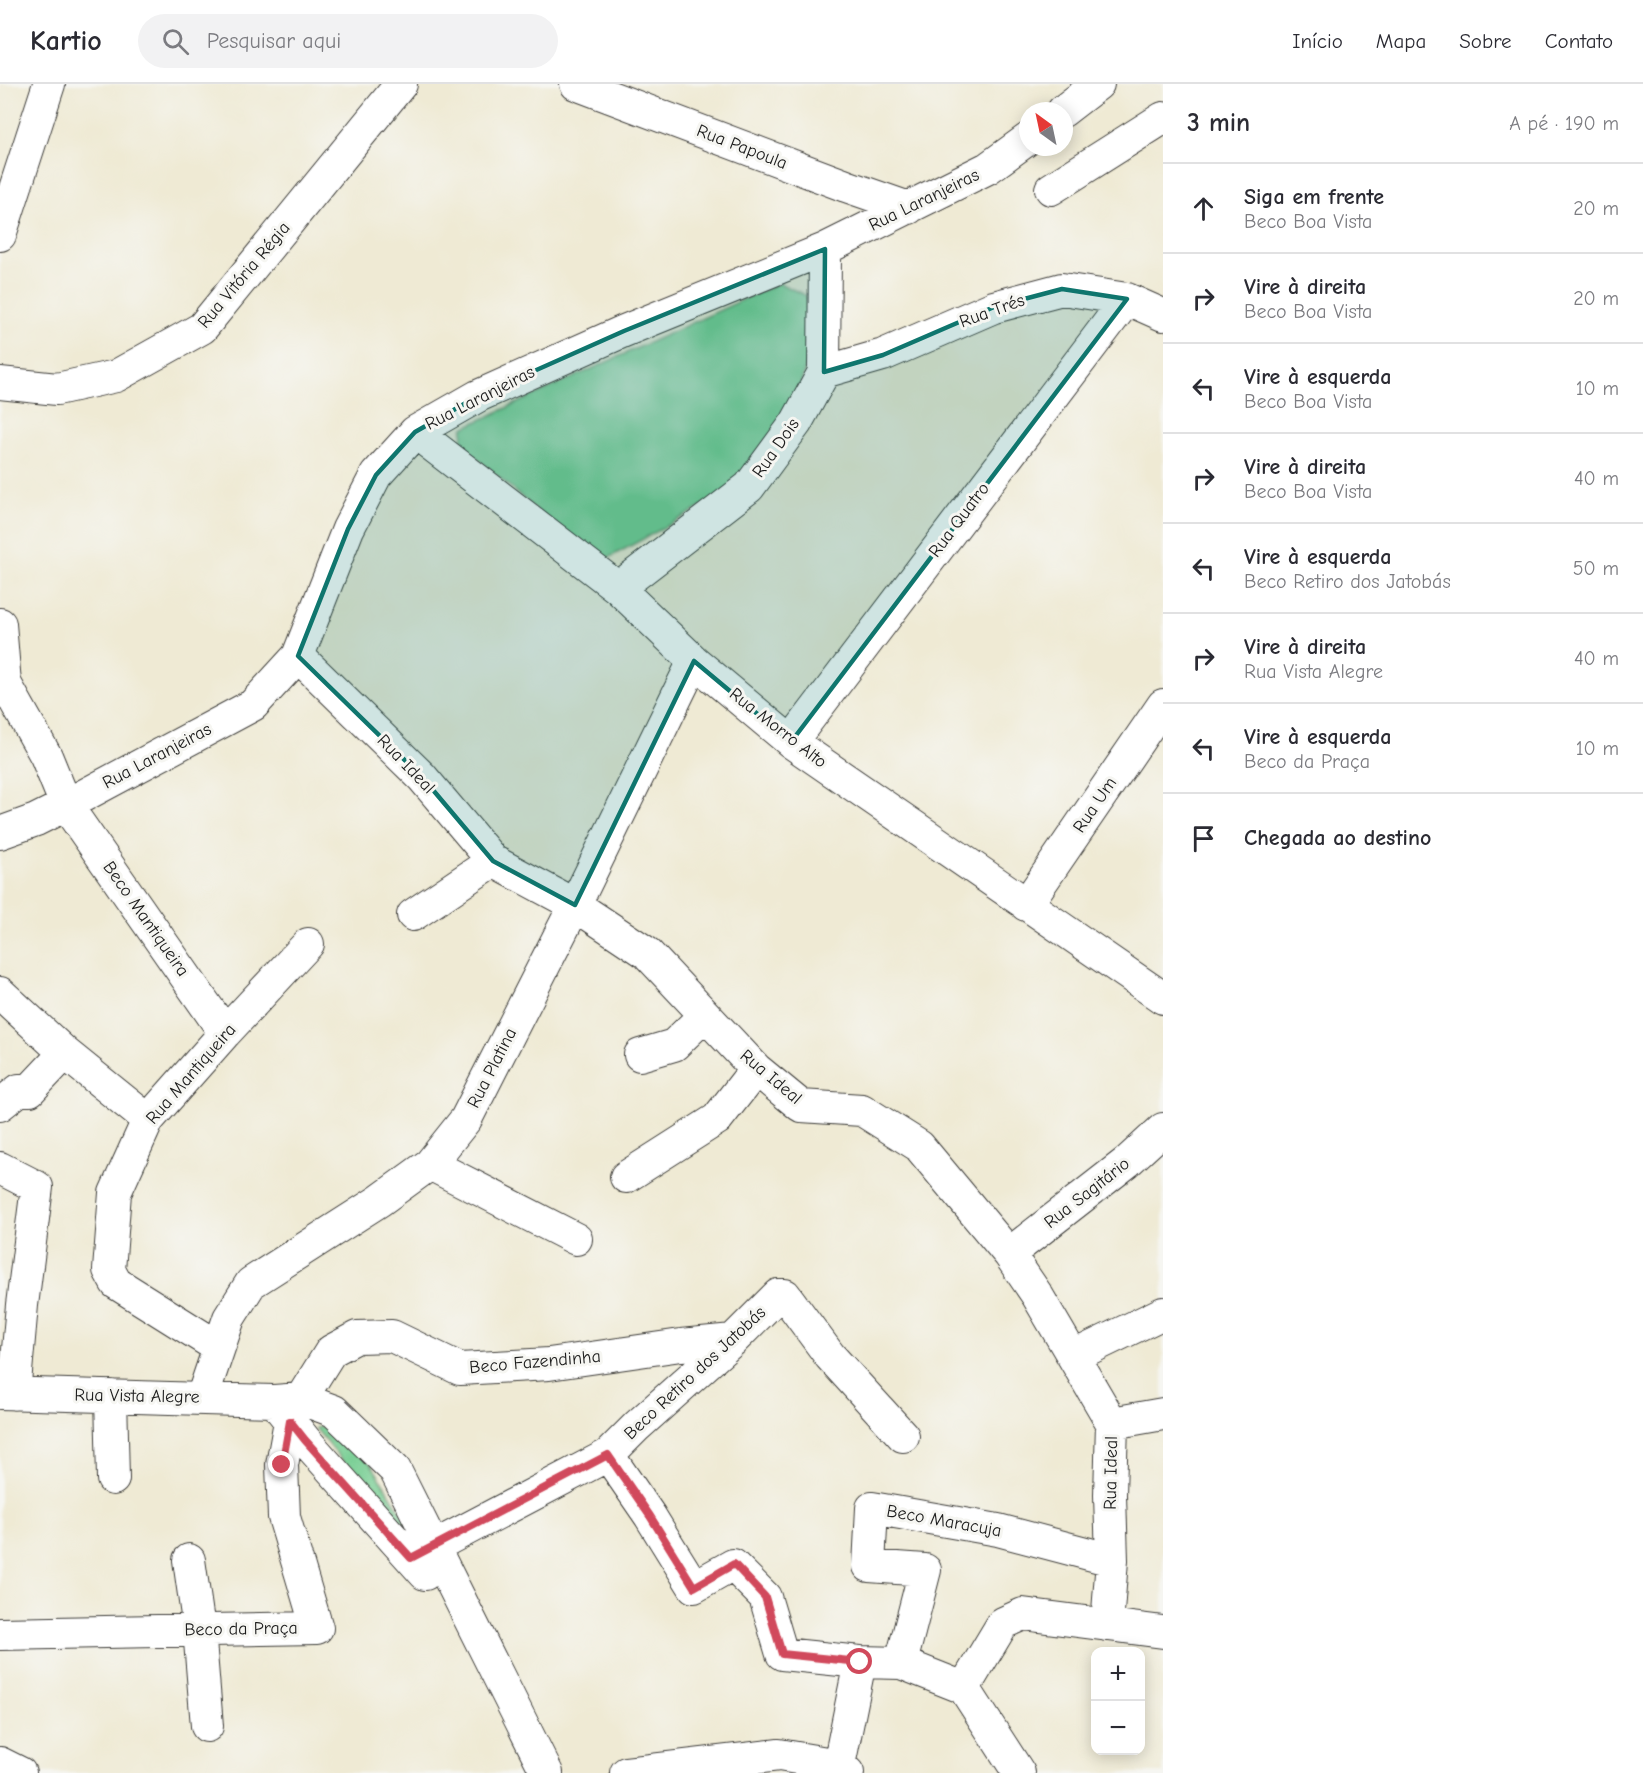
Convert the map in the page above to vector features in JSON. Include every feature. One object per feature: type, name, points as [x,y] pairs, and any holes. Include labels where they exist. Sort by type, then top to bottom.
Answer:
[{"type":"street","points":[[0,235],[50,84]]},
{"type":"street","name":"Rua Vitória Régia","points":[[0,383],[57,388],[116,376],[202,328],[401,84]]},
{"type":"street","name":"Rua Papoula","points":[[576,84],[909,208]]},
{"type":"street","points":[[1073,103],[1098,84]]},
{"type":"street","points":[[1051,189],[1163,118]]},
{"type":"street","name":"Rua Laranjeiras","points":[[0,833],[36,820],[66,805],[253,705],[298,656],[348,529],[376,475],[415,432],[478,396],[624,331],[825,249],[988,168],[1019,146]]},
{"type":"street","name":"Rua Dois","points":[[618,588],[749,487],[796,423],[824,372],[825,249]]},
{"type":"street","name":"Rua Trés","points":[[824,372],[883,355],[994,307],[1062,289],[1127,298],[1163,315]]},
{"type":"street","name":"Rua Quatro","points":[[791,742],[1127,298]]},
{"type":"street","name":"Rua Morro Alto","points":[[415,432],[618,588],[694,660],[791,742],[1163,998]]},
{"type":"street","name":"Beco Mantiqueira","points":[[0,624],[5,683],[46,756],[66,805],[225,1032]]},
{"type":"street","name":"Rua Ideal","points":[[298,656],[422,777],[493,861],[575,905],[647,954],[756,1069],[801,1106],[862,1110],[919,1146],[1009,1254],[1037,1295],[1112,1423],[1110,1495],[1112,1560],[1107,1625]]},
{"type":"street","name":"Rua Platina","points":[[202,1398],[230,1318],[250,1283],[379,1201],[430,1164],[466,1119],[575,905],[694,660]]},
{"type":"street","name":"Rua Um","points":[[1026,904],[1163,705]]},
{"type":"street","points":[[413,915],[493,861]]},
{"type":"street","name":"Rua Mantiqueira","points":[[218,1347],[116,1283],[109,1270],[115,1193],[148,1120],[225,1032],[308,944]]},
{"type":"street","points":[[0,993],[65,1053],[148,1120]]},
{"type":"street","points":[[640,1055],[674,1045],[705,1016]]},
{"type":"street","points":[[0,1105],[19,1090],[30,1090],[65,1053]]},
{"type":"street","points":[[626,1177],[717,1119],[756,1069]]},
{"type":"street","name":"Rua Sagitário","points":[[1009,1254],[1127,1162],[1163,1129]]},
{"type":"street","points":[[430,1164],[576,1239]]},
{"type":"street","points":[[0,1168],[37,1187],[22,1305],[7,1394]]},
{"type":"street","name":"Beco Retiro dos Jatobás","points":[[422,1552],[608,1455],[733,1340],[778,1295],[784,1295],[830,1356],[903,1436]]},
{"type":"street","points":[[1074,1356],[1163,1312]]},
{"type":"street","name":"Beco Fazendinha","points":[[288,1407],[332,1351],[357,1337],[392,1336],[460,1369],[549,1364],[733,1340]]},
{"type":"street","name":"Rua Vista Alegre","points":[[7,1394],[202,1398],[334,1412],[395,1470],[422,1552]]},
{"type":"street","points":[[111,1396],[113,1479]]},
{"type":"street","name":"Rua Vista Alegre","points":[[288,1407],[305,1440],[422,1552],[476,1633],[547,1773]]},
{"type":"street","name":"Beco da Praça","points":[[0,1634],[317,1628],[284,1517],[282,1465],[288,1407]]},
{"type":"street","points":[[1112,1423],[1163,1414]]},
{"type":"street","points":[[608,1455],[650,1516],[694,1587],[734,1564],[765,1597],[782,1654],[860,1662],[901,1663],[964,1688],[1019,1773]]},
{"type":"street","name":"Beco Maracuja","points":[[901,1663],[925,1570],[869,1566],[873,1508],[998,1530],[1112,1560]]},
{"type":"street","points":[[189,1560],[199,1629],[207,1726]]},
{"type":"street","points":[[964,1688],[1003,1623],[1023,1614],[1163,1632]]},
{"type":"street","points":[[626,1773],[779,1755],[844,1769],[860,1662]]},
{"type":"street","points":[[0,1763],[20,1773]]},
{"type":"highlighted area","points":[[825,249],[824,372],[883,355],[994,307],[1062,289],[1127,299],[791,742],[694,661],[575,905],[493,861],[422,777],[298,656],[348,529],[376,475],[415,432],[478,396],[624,331]]},
{"type":"green space","points":[[779,283],[807,296],[808,358],[790,422],[740,486],[603,561],[590,557],[462,445],[463,428]]},
{"type":"green space","points":[[331,1424],[372,1465],[416,1536],[409,1541],[315,1428]]},
{"type":"route","points":[[282,1465],[290,1421],[411,1558],[608,1455],[650,1516],[694,1587],[734,1564],[765,1597],[782,1654],[860,1662]]}]
